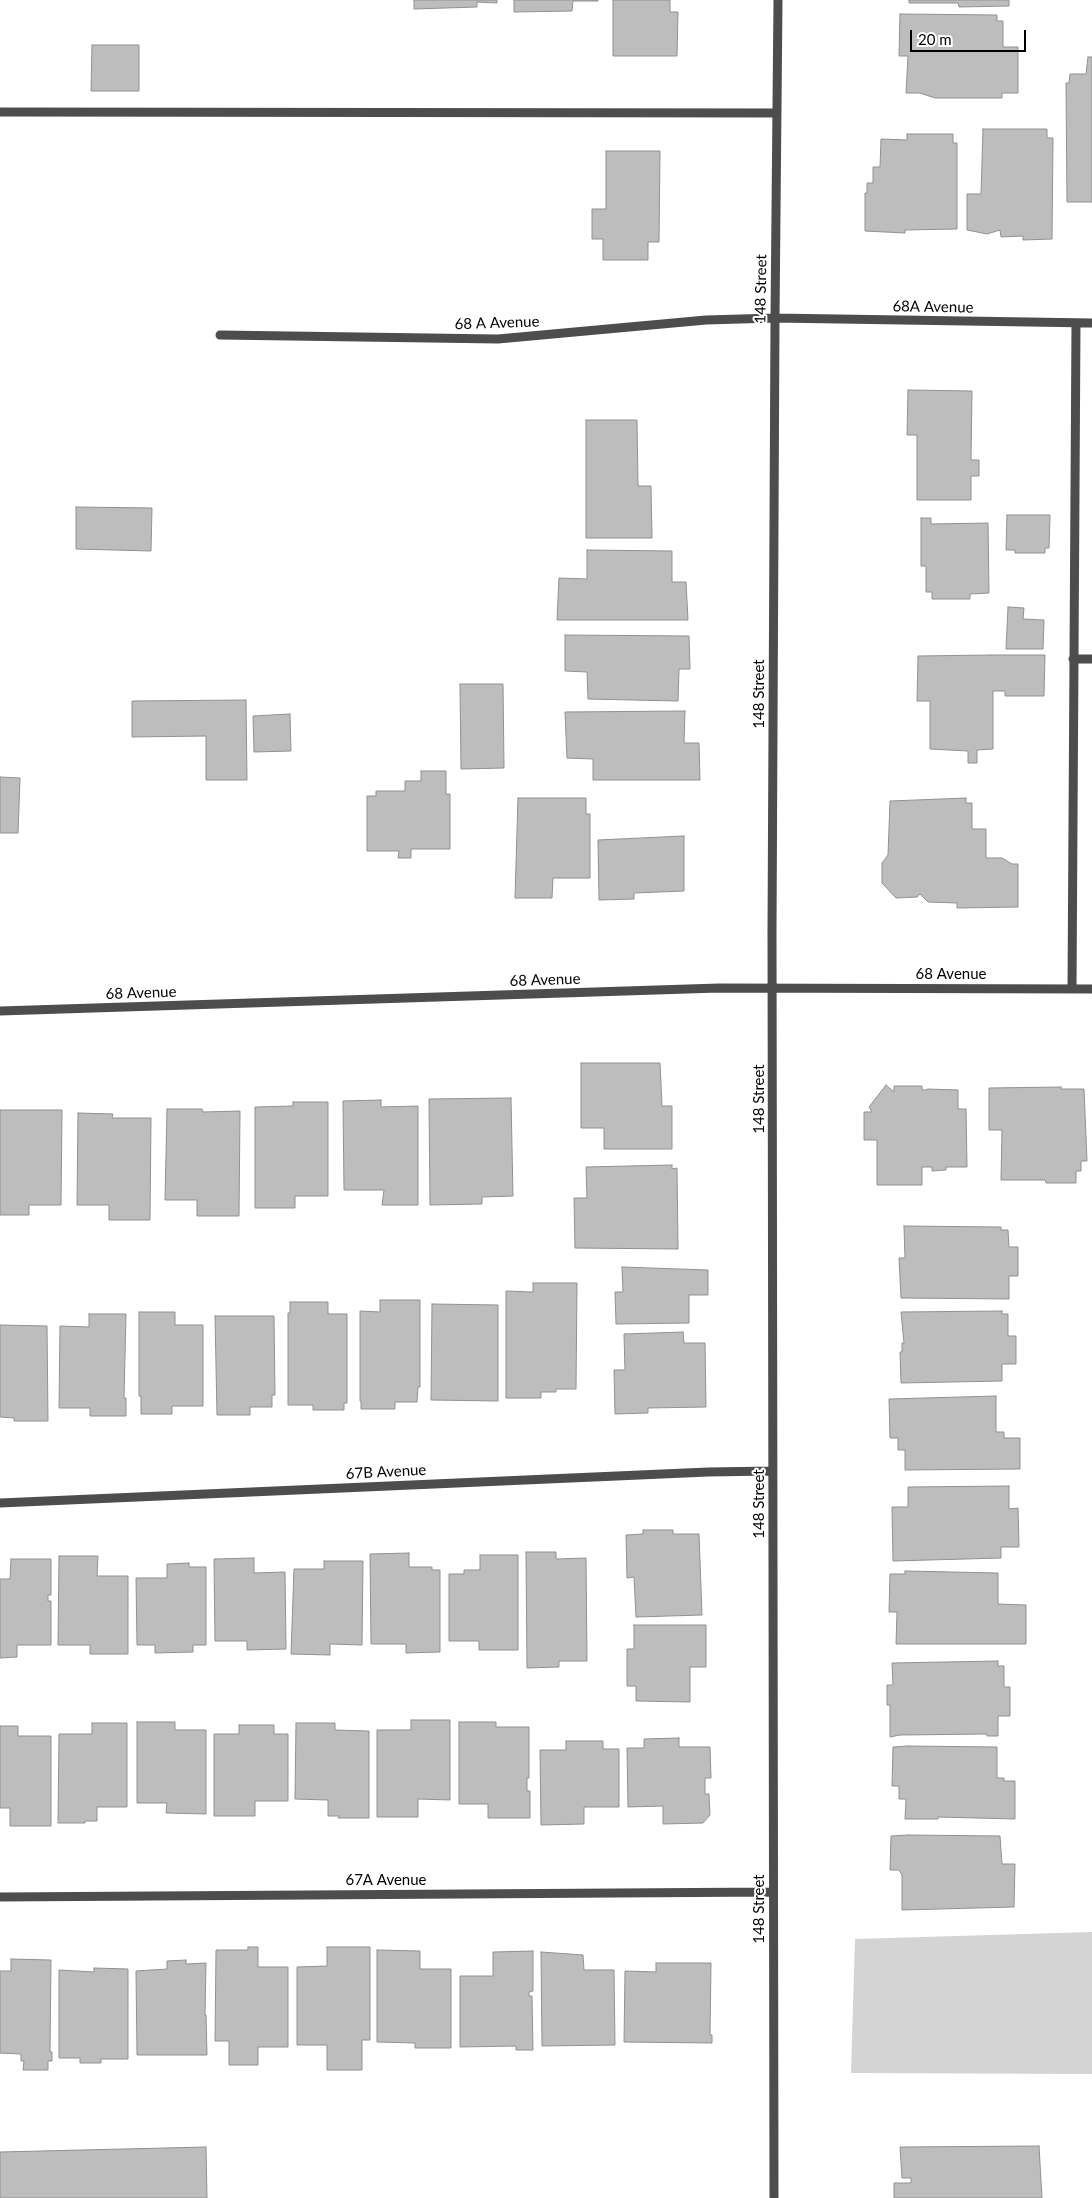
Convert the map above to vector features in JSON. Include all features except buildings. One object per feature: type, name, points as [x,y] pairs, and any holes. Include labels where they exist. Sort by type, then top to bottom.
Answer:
[{"type":"street","name":"148 Street","points":[[774,2198],[772,987],[774,318],[778,0]]},
{"type":"street","points":[[0,112],[777,113]]},
{"type":"street","name":"68A Avenue","points":[[774,318],[1092,323]]},
{"type":"street","name":"68 A Avenue","points":[[220,335],[498,339],[706,320],[774,318]]},
{"type":"street","points":[[1072,989],[1076,323]]},
{"type":"street","points":[[1073,659],[1092,659]]},
{"type":"street","name":"68 Avenue","points":[[0,1011],[772,987],[1092,989]]},
{"type":"street","name":"67B Avenue","points":[[0,1503],[716,1471],[773,1471]]},
{"type":"street","name":"67A Avenue","points":[[0,1897],[772,1892]]},
{"type":"shaded area","points":[[1092,1932],[1092,2074],[851,2073],[855,1939]]}]
